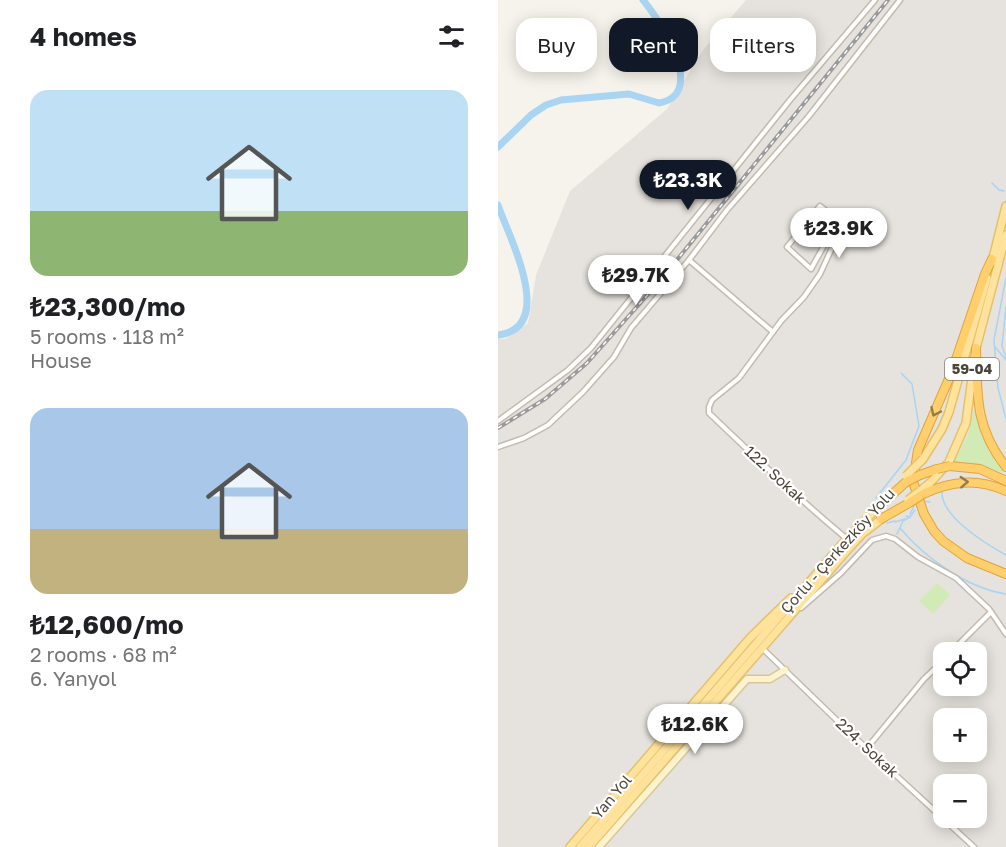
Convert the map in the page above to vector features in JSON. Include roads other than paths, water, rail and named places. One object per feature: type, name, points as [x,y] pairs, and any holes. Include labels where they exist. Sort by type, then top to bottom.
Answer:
[{"type":"highway","points":[[992,259],[951,374],[918,450],[913,482],[924,514],[943,541],[967,558],[1006,574]]},
{"type":"highway","points":[[976,348],[976,394],[980,418],[991,444],[1006,467]]},
{"type":"highway","points":[[875,510],[906,479],[950,466],[980,470],[1006,481]]},
{"type":"highway","points":[[881,519],[921,493],[940,486],[963,482],[990,484],[1006,491]]},
{"type":"main road","name":"Çorlu - Çerkezköy Yolu","points":[[906,479],[933,447],[949,412],[1006,206]]},
{"type":"main road","name":"Çorlu - Çerkezköy Yolu","points":[[921,493],[949,462],[962,436],[969,409],[976,348],[1006,235]]},
{"type":"main road","name":"Çorlu - Çerkezköy Yolu","points":[[589,847],[759,646],[806,586],[875,510]]},
{"type":"main road","name":"Çorlu - Çerkezköy Yolu","points":[[580,847],[759,646],[785,623],[862,534],[881,519]]},
{"type":"main road","name":"Yan Yol","points":[[570,847],[750,638],[778,609],[806,586]]},
{"type":"main road","points":[[750,638],[759,646]]},
{"type":"main road","points":[[599,847],[747,680],[770,679],[785,670]]},
{"type":"street","points":[[498,421],[568,370],[591,348],[790,100],[875,0]]},
{"type":"street","points":[[498,447],[524,438],[548,425],[614,357],[631,328],[689,260],[738,195],[809,116],[900,0]]},
{"type":"street","points":[[689,260],[773,332],[804,297],[820,274],[843,224],[837,219],[820,206],[787,247],[811,269],[837,219]]},
{"type":"street","name":"122. Sokak","points":[[773,332],[739,378],[712,400],[709,413],[847,539]]},
{"type":"street","points":[[785,623],[841,573],[872,540],[886,536],[895,539],[918,557],[956,578],[991,612],[1006,634]]},
{"type":"street","points":[[961,642],[991,612]]},
{"type":"street","name":"224. Sokak","points":[[759,646],[974,847]]},
{"type":"street","points":[[867,748],[933,670]]},
{"type":"waterway","points":[[498,147],[531,115],[546,105],[561,100],[629,94],[659,103],[673,97],[680,86],[680,71],[676,55],[659,23],[643,0]]},
{"type":"waterway","points":[[992,183],[999,190],[1004,191]]},
{"type":"waterway","points":[[498,205],[518,257],[527,299],[525,316],[516,329],[498,335]]},
{"type":"waterway","points":[[1006,278],[994,340],[998,388],[1006,419]]},
{"type":"waterway","points":[[1006,307],[1002,346],[1006,357]]},
{"type":"waterway","points":[[995,347],[1006,360]]},
{"type":"waterway","points":[[876,498],[906,460],[919,426],[912,384],[901,373]]},
{"type":"waterway","points":[[942,491],[943,500],[956,519],[976,537],[1006,555]]},
{"type":"waterway","points":[[922,501],[930,502]]},
{"type":"waterway","points":[[910,514],[914,506]]},
{"type":"waterway","points":[[906,516],[910,517],[915,510]]},
{"type":"waterway","points":[[897,534],[903,521],[910,517]]},
{"type":"waterway","points":[[895,522],[905,519]]},
{"type":"waterway","points":[[887,523],[895,521]]},
{"type":"waterway","points":[[900,528],[922,550],[948,570],[976,585],[1006,594]]},
{"type":"railway","points":[[498,428],[545,399],[587,363],[659,282],[888,0]]}]
